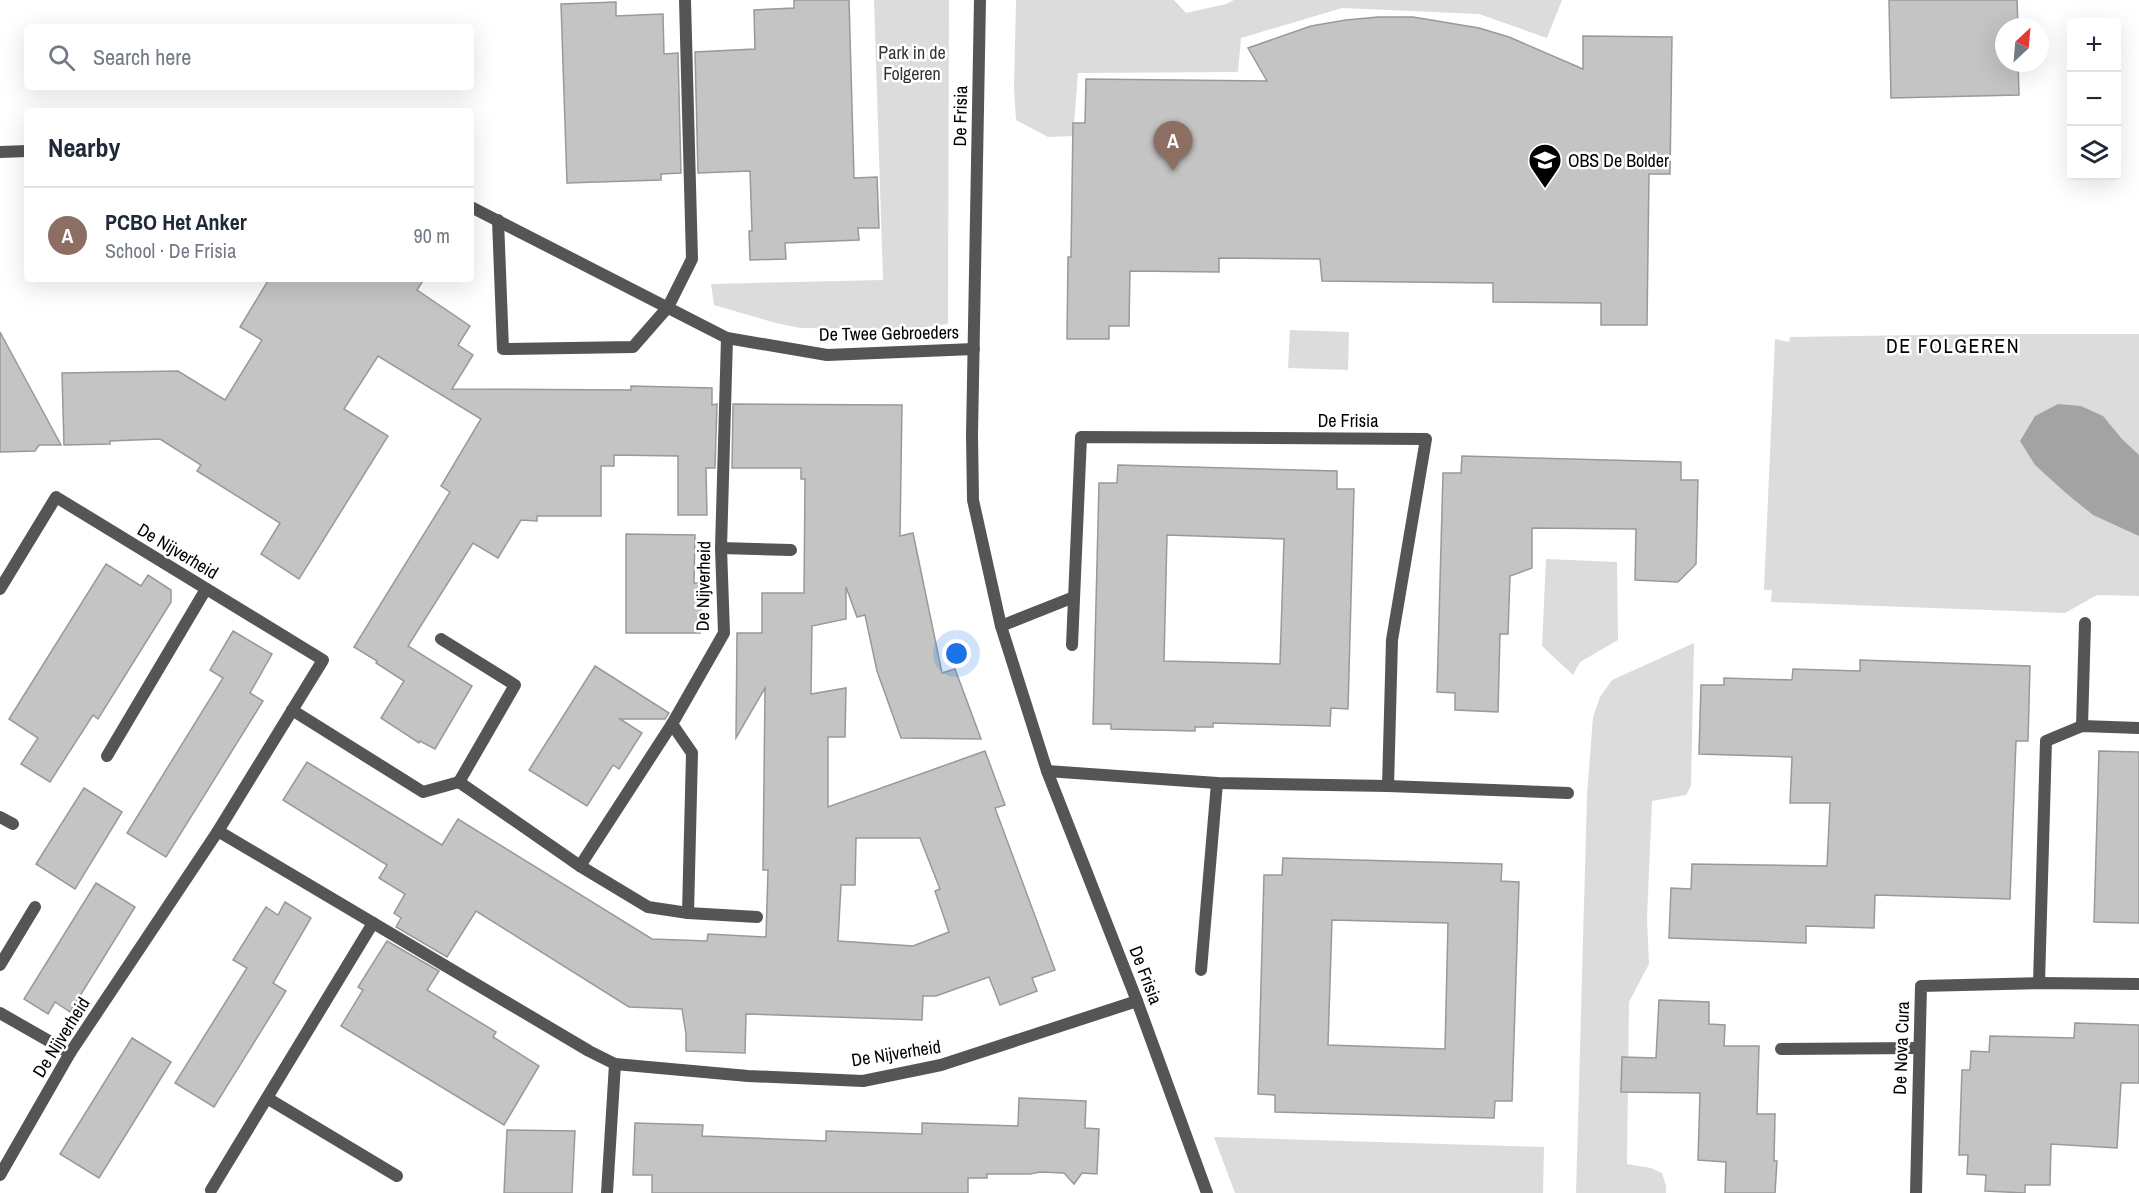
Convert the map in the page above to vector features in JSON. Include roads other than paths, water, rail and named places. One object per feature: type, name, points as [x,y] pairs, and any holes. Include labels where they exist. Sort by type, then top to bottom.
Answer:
[{"type":"street","points":[[498,220],[503,349],[633,347],[668,307],[692,259],[685,0]]},
{"type":"street","name":"De Frisia","points":[[980,0],[972,435],[973,500],[1001,626],[1047,771],[1137,1001],[1207,1193]]},
{"type":"street","points":[[0,152],[24,151]]},
{"type":"street","name":"De Twee Gebroeders","points":[[474,208],[727,338],[827,355],[974,350]]},
{"type":"street","name":"De Nijverheid","points":[[580,866],[672,724],[724,633],[722,548],[727,338]]},
{"type":"street","name":"De Frisia","points":[[1072,645],[1080,437],[1426,439],[1392,640],[1388,786]]},
{"type":"street","name":"De Nijverheid","points":[[0,589],[56,497],[323,660],[218,831],[70,1053],[0,1175]]},
{"type":"street","points":[[722,548],[791,550]]},
{"type":"street","points":[[108,756],[206,589]]},
{"type":"street","points":[[1001,626],[1074,597]]},
{"type":"street","points":[[2082,726],[2085,623]]},
{"type":"street","points":[[292,710],[423,792],[459,782],[515,685],[441,639]]},
{"type":"street","points":[[672,724],[692,753],[688,913]]},
{"type":"street","points":[[2039,983],[2046,741],[2082,726],[2139,728]]},
{"type":"street","points":[[1047,771],[1217,783],[1388,786],[1568,794]]},
{"type":"street","points":[[459,782],[580,866],[648,907],[688,913],[757,917]]},
{"type":"street","points":[[1201,970],[1217,783]]},
{"type":"street","points":[[0,817],[13,824]]},
{"type":"street","name":"De Nijverheid","points":[[218,831],[589,1051],[615,1064],[748,1076],[863,1080],[941,1065],[1137,1001]]},
{"type":"street","points":[[0,965],[35,907]]},
{"type":"street","points":[[211,1190],[373,923]]},
{"type":"street","name":"De Nova Cura","points":[[1916,1193],[1921,986],[2039,983],[2139,984]]},
{"type":"street","points":[[0,1013],[70,1053]]},
{"type":"street","points":[[1781,1049],[1919,1048]]},
{"type":"street","points":[[607,1193],[615,1064]]},
{"type":"street","points":[[267,1098],[397,1176]]},
{"type":"place","name":"PCBO Het Anker","points":[[1173,171]]},
{"type":"place","name":"OBS De Bolder","points":[[1545,189]]},
{"type":"district","name":"DE FOLGEREN","points":[[1953,345]]},
{"type":"park label","name":"Park in de Folgeren","points":[[912,62]]}]
